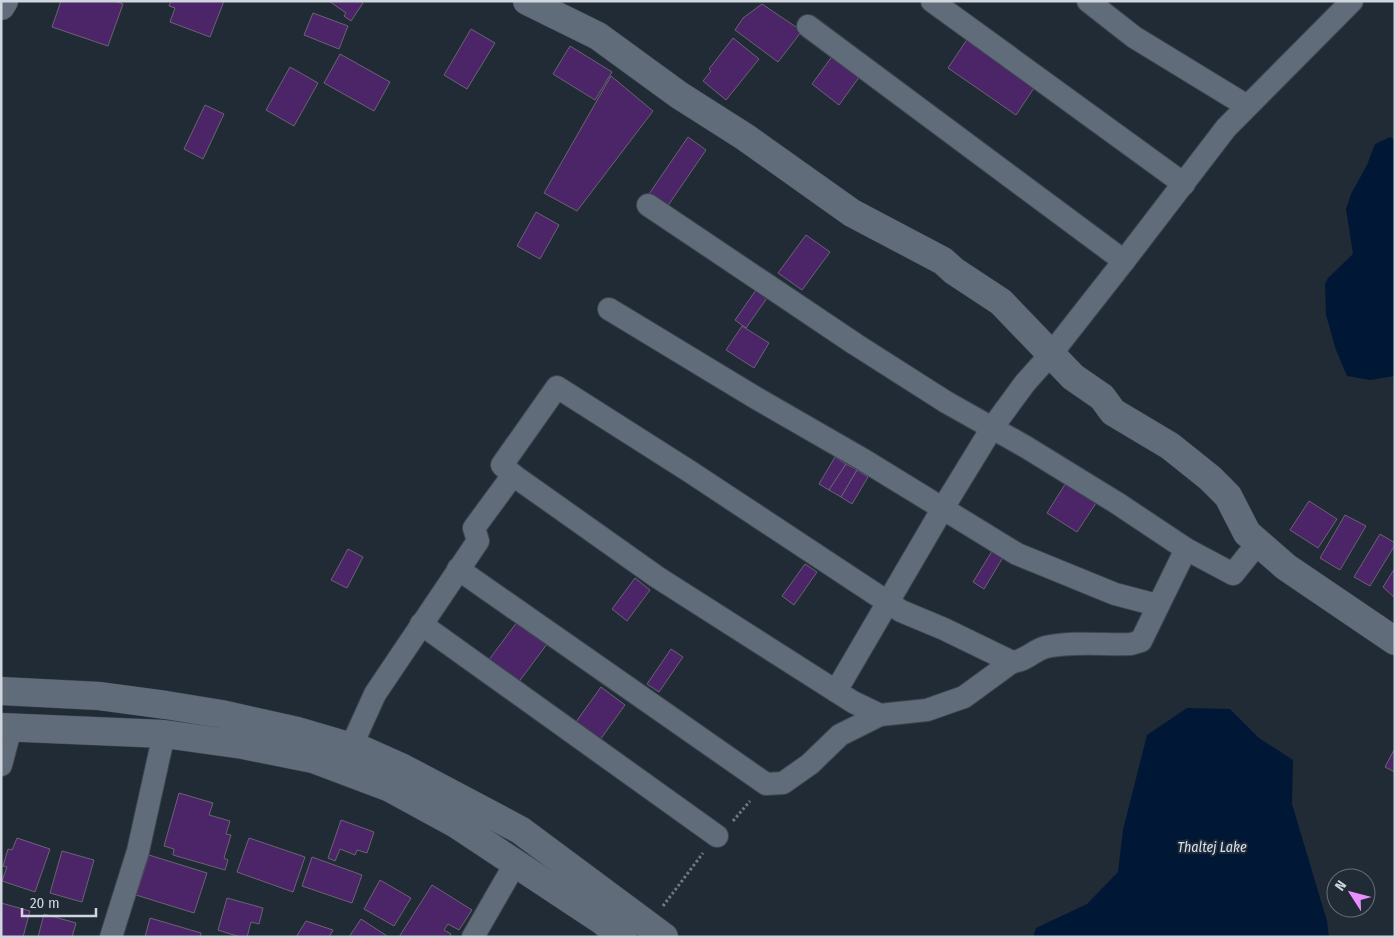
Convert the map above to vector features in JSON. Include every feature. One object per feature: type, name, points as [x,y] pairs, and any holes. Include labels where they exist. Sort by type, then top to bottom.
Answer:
[{"type":"street","points":[[1,6],[4,1]]},
{"type":"street","points":[[527,1],[598,36],[679,95],[745,138],[852,214],[943,261],[954,271],[1001,302],[1073,377],[1102,397],[1113,412],[1170,446],[1210,478],[1228,496],[1247,533],[1286,568],[1395,641]]},
{"type":"street","points":[[932,1],[1184,184]]},
{"type":"street","points":[[1088,1],[1134,37],[1248,106]]},
{"type":"street","points":[[836,691],[943,508],[992,428],[1024,383],[1051,354],[1226,128],[1352,1]]},
{"type":"street","points":[[808,26],[1124,261]]},
{"type":"street","points":[[648,204],[847,339],[946,402],[1117,503],[1186,549],[1233,574],[1258,543]]},
{"type":"street","points":[[609,309],[1017,554],[1115,594],[1157,605]]},
{"type":"street","points":[[880,715],[853,702],[657,577],[513,475],[502,465],[557,387],[901,611],[944,629],[1012,662]]},
{"type":"street","points":[[351,747],[375,694],[478,541],[474,528],[513,475]]},
{"type":"street","points":[[458,569],[766,784],[783,783],[810,764],[840,735],[880,715],[927,710],[964,697],[1012,662],[1021,661],[1045,647],[1131,644],[1140,641],[1186,549]]},
{"type":"street","points":[[421,624],[717,836]]},
{"type":"street","points":[[1,691],[99,696],[221,714],[297,731],[365,751],[403,768],[520,830],[641,933]]},
{"type":"street","points":[[1,765],[6,727],[164,734],[243,745],[313,759],[390,788],[456,824],[601,920],[641,933]]},
{"type":"street","points":[[111,937],[138,851],[164,734]]},
{"type":"street","points":[[473,937],[515,864]]},
{"type":"water","points":[[1390,137],[1395,140],[1395,376],[1370,380],[1347,376],[1336,350],[1326,315],[1325,284],[1328,278],[1353,254],[1346,209],[1351,194],[1367,165],[1375,144]]},
{"type":"water","name":"Thaltej Lake","points":[[1187,708],[1230,709],[1259,738],[1293,760],[1292,804],[1327,921],[1329,937],[1033,937],[1036,928],[1087,904],[1118,872],[1123,830],[1147,735]]},
{"type":"building","points":[[61,1],[115,1],[123,4],[108,46],[52,27]]},
{"type":"building","points":[[171,1],[224,1],[210,37],[170,22],[175,8],[169,6]]},
{"type":"building","points":[[329,1],[360,1],[363,3],[351,21],[344,16],[346,13]]},
{"type":"building","points":[[762,4],[802,31],[778,62],[735,30],[743,18]]},
{"type":"building","points":[[313,13],[348,26],[339,49],[304,35]]},
{"type":"building","points":[[471,29],[495,43],[467,89],[444,75]]},
{"type":"building","points":[[733,38],[759,59],[726,100],[703,81],[711,71],[709,69]]},
{"type":"building","points":[[968,38],[1036,85],[1016,115],[948,68]]},
{"type":"building","points":[[570,46],[612,72],[595,100],[553,74]]},
{"type":"building","points":[[340,54],[390,82],[374,111],[324,83]]},
{"type":"building","points":[[833,55],[860,76],[839,105],[812,84]]},
{"type":"building","points":[[290,67],[318,83],[294,126],[266,110]]},
{"type":"building","points":[[611,76],[653,111],[577,211],[544,193]]},
{"type":"building","points":[[205,105],[224,114],[203,159],[184,149]]},
{"type":"building","points":[[688,137],[706,150],[667,207],[649,194]]},
{"type":"building","points":[[536,212],[559,225],[540,259],[517,246]]},
{"type":"building","points":[[806,235],[830,252],[802,290],[778,273]]},
{"type":"building","points":[[756,290],[767,298],[746,328],[735,320]]},
{"type":"building","points":[[742,326],[769,343],[754,368],[726,350]]},
{"type":"building","points":[[835,457],[846,464],[829,490],[819,484]]},
{"type":"building","points":[[846,464],[857,470],[841,497],[829,490]]},
{"type":"building","points":[[857,470],[868,477],[852,504],[841,497]]},
{"type":"building","points":[[1069,478],[1100,497],[1077,532],[1047,513]]},
{"type":"building","points":[[1309,501],[1337,519],[1318,548],[1290,530]]},
{"type":"building","points":[[1345,515],[1366,526],[1340,570],[1320,558]]},
{"type":"building","points":[[1380,534],[1395,543],[1395,545],[1370,586],[1354,577]]},
{"type":"building","points":[[994,548],[1005,554],[984,589],[973,582]]},
{"type":"building","points":[[348,549],[363,557],[347,588],[331,580]]},
{"type":"building","points":[[805,564],[817,572],[794,605],[782,596]]},
{"type":"building","points":[[1395,568],[1395,598],[1383,587]]},
{"type":"building","points":[[635,578],[650,590],[627,621],[612,609]]},
{"type":"building","points":[[517,622],[547,644],[518,683],[488,661]]},
{"type":"building","points":[[671,649],[683,657],[659,692],[647,684]]},
{"type":"building","points":[[601,687],[625,705],[597,744],[573,726]]},
{"type":"building","points":[[1395,748],[1395,772],[1385,767]]},
{"type":"building","points":[[179,793],[213,803],[209,815],[230,821],[226,834],[231,835],[224,858],[228,860],[225,870],[173,855],[174,849],[164,846]]},
{"type":"building","points":[[341,820],[374,832],[367,853],[357,850],[355,855],[340,849],[335,861],[328,858]]},
{"type":"building","points":[[17,838],[50,849],[35,892],[2,881],[7,867],[3,866],[8,849],[12,850]]},
{"type":"building","points":[[249,838],[305,857],[293,892],[237,872]]},
{"type":"building","points":[[62,851],[94,860],[82,902],[50,893]]},
{"type":"building","points":[[149,855],[207,873],[194,913],[136,895]]},
{"type":"building","points":[[312,857],[362,875],[352,903],[302,886]]},
{"type":"building","points":[[380,880],[411,898],[394,926],[364,909]]},
{"type":"building","points":[[432,885],[472,910],[459,930],[448,924],[444,930],[451,934],[450,937],[399,937]]},
{"type":"building","points":[[227,898],[263,908],[259,924],[251,922],[247,937],[240,937],[218,930]]},
{"type":"building","points":[[1,903],[30,911],[23,937],[1,937]]},
{"type":"building","points":[[44,914],[76,923],[72,937],[38,937]]},
{"type":"building","points":[[150,918],[201,933],[200,937],[145,937]]},
{"type":"building","points":[[361,919],[387,936],[349,937]]},
{"type":"building","points":[[306,921],[333,930],[329,937],[296,937]]}]
